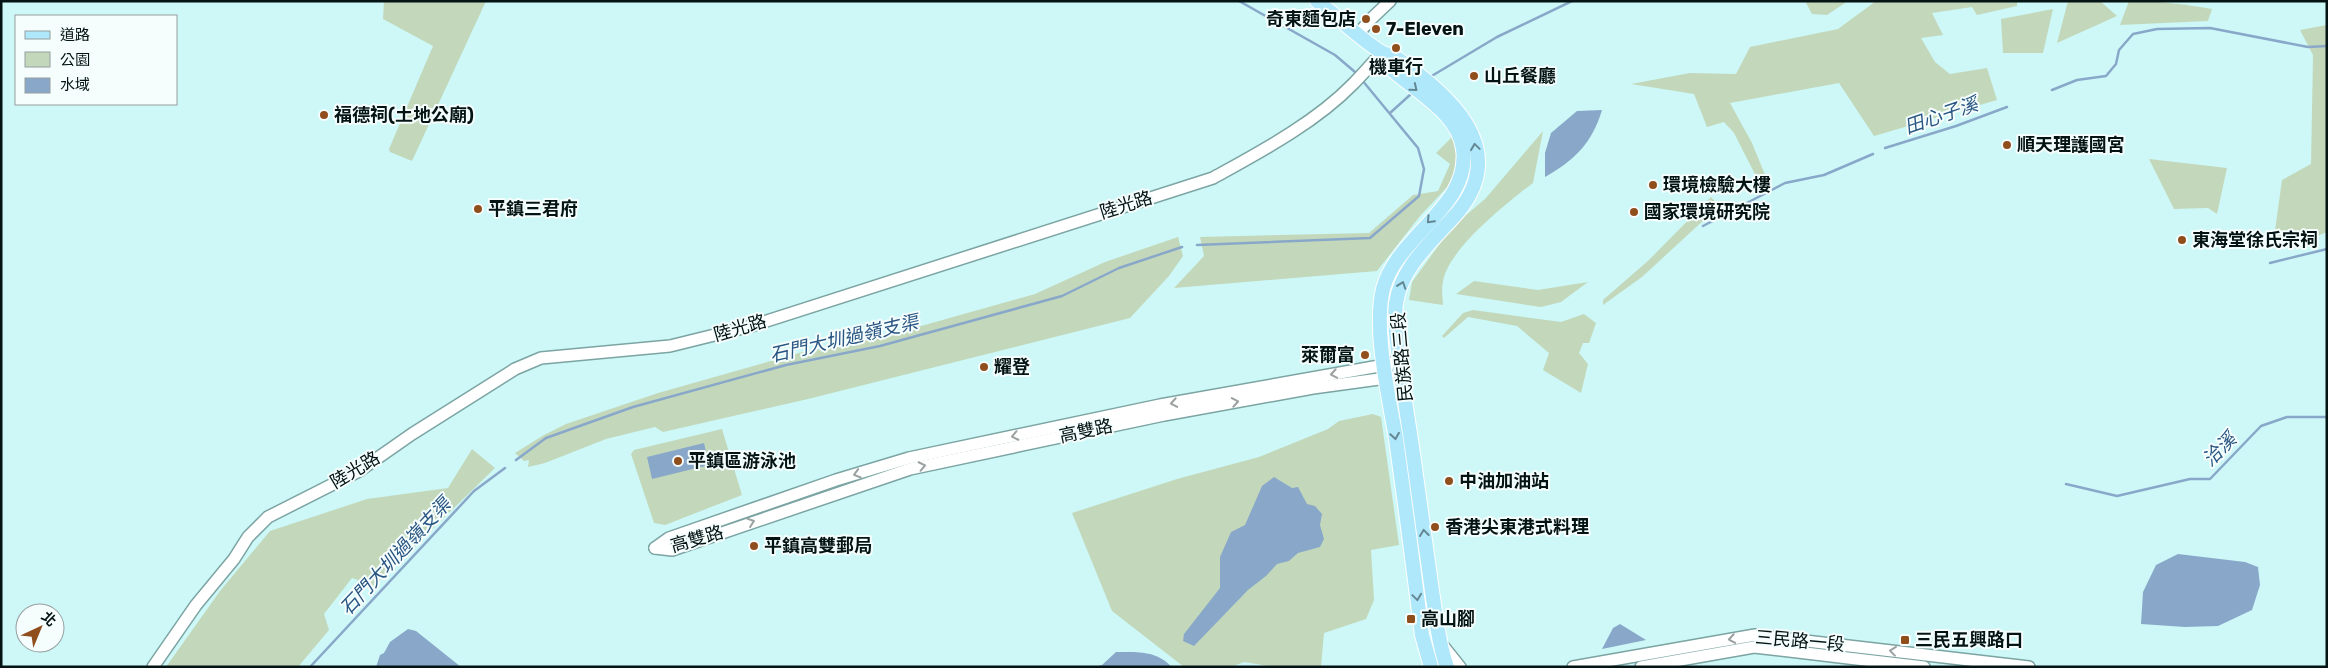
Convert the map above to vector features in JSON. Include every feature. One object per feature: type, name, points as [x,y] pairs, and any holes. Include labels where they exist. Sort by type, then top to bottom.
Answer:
[{"type":"main road","name":"民族路三段","points":[[1317,1],[1382,53],[1389,67],[1432,103],[1455,126],[1460,137],[1464,161],[1459,181],[1449,200],[1407,245],[1394,263],[1383,289],[1380,316],[1385,371],[1422,635],[1431,667]]},
{"type":"main road","name":"民族路三段","points":[[1382,53],[1396,57],[1453,105],[1467,123],[1475,143],[1477,165],[1475,179],[1466,200],[1412,264],[1400,288],[1395,318],[1401,376],[1439,637],[1446,667]]},
{"type":"street","points":[[1358,33],[1390,1]]},
{"type":"street","name":"陸光路","points":[[153,667],[196,605],[234,558],[248,537],[268,517],[359,470],[515,368],[541,358],[670,346],[751,326],[1213,178],[1278,142],[1334,101],[1353,85],[1382,53]]},
{"type":"street","name":"高雙路","points":[[1399,361],[1385,371],[1164,415],[910,469],[672,550],[655,548],[669,538],[836,480],[910,458],[1160,405],[1385,371],[1401,376]]},
{"type":"street","name":"三民路一段","points":[[1573,667],[1755,635],[2029,667]]},
{"type":"street","points":[[1439,637],[1448,654],[1460,667]]},
{"type":"street","name":"三民路一段","points":[[1641,667],[1754,647],[1924,667]]},
{"type":"green space","points":[[384,1],[486,1],[412,161],[390,152],[389,149],[433,46],[383,19]]},
{"type":"green space","points":[[1805,1],[1848,1],[1827,15],[1812,14]]},
{"type":"green space","points":[[1876,1],[2017,1],[2017,6],[1977,15],[1972,7],[1932,13],[1943,35],[1921,38],[1935,62],[1950,74],[1987,68],[1997,100],[1874,136],[1839,83],[1730,103],[1752,143],[1768,182],[1762,188],[1734,133],[1724,122],[1707,127],[1694,94],[1631,84],[1690,73],[1736,74],[1750,47],[1838,29]]},
{"type":"green space","points":[[2068,1],[2100,1],[2117,16],[2057,43]]},
{"type":"green space","points":[[2129,1],[2170,3],[2212,9],[2208,21],[2120,25]]},
{"type":"green space","points":[[2053,9],[2043,53],[2003,53],[2001,19]]},
{"type":"green space","points":[[2327,25],[2327,232],[2292,246],[2273,245],[2282,180],[2311,164],[2313,55],[2300,30]]},
{"type":"green space","points":[[1543,131],[1533,183],[1480,228],[1455,256],[1447,269],[1443,282],[1443,305],[1409,300],[1412,282],[1452,227],[1485,199]]},
{"type":"green space","points":[[1454,135],[1460,157],[1454,180],[1420,216],[1377,271],[1174,288],[1204,256],[1200,237],[1369,233],[1413,195],[1438,191],[1450,164],[1436,153]]},
{"type":"green space","points":[[2149,159],[2227,168],[2217,214],[2208,208],[2174,209]]},
{"type":"green space","points":[[1711,197],[1719,206],[1642,277],[1603,305],[1603,300],[1649,260]]},
{"type":"green space","points":[[1178,237],[1183,256],[1169,276],[1130,318],[808,399],[663,432],[655,427],[606,439],[545,463],[528,467],[529,460],[524,461],[515,453],[566,424],[658,393],[806,351],[882,337],[1035,294],[1105,262]]},
{"type":"green space","points":[[1474,281],[1538,290],[1588,282],[1561,302],[1541,307],[1456,294]]},
{"type":"green space","points":[[1473,310],[1561,322],[1584,314],[1596,323],[1589,343],[1583,343],[1579,353],[1588,364],[1581,393],[1543,370],[1549,353],[1517,326],[1468,317],[1444,338],[1442,336],[1463,313]]},
{"type":"green space","points":[[1373,414],[1381,417],[1399,545],[1371,550],[1374,600],[1366,619],[1324,633],[1321,667],[1276,667],[1244,662],[1231,667],[1184,667],[1112,611],[1072,513],[1177,479],[1259,457],[1328,429],[1339,421]]},
{"type":"green space","points":[[722,429],[742,495],[665,525],[654,523],[631,454],[634,450]]},
{"type":"green space","points":[[472,449],[495,468],[374,586],[352,578],[324,614],[329,630],[298,667],[166,667],[220,591],[270,531],[367,499],[448,488]]},
{"type":"water","points":[[1602,110],[1593,132],[1581,150],[1556,171],[1545,177],[1545,153],[1551,133],[1577,111]]},
{"type":"water","name":"平鎮區游泳池","points":[[704,443],[709,465],[652,479],[647,457]]},
{"type":"water","points":[[1274,477],[1292,488],[1298,487],[1307,504],[1315,506],[1322,514],[1320,525],[1324,539],[1320,547],[1298,553],[1289,561],[1277,564],[1266,576],[1248,590],[1194,646],[1183,641],[1184,634],[1220,588],[1220,557],[1231,532],[1245,525],[1262,486]]},
{"type":"water","points":[[2178,554],[2245,562],[2258,567],[2260,585],[2252,610],[2218,626],[2185,627],[2141,624],[2143,592],[2156,565]]},
{"type":"water","points":[[1620,624],[1646,640],[1602,649],[1613,628]]},
{"type":"water","points":[[408,629],[416,631],[461,667],[376,667],[380,655],[384,653],[390,642]]},
{"type":"water","points":[[1116,652],[1146,653],[1159,657],[1172,667],[1094,667],[1102,665]]},
{"type":"waterway","name":"石門大圳過嶺支渠","points":[[1239,1],[1335,55],[1355,72]]},
{"type":"waterway","points":[[1430,77],[1497,37],[1572,1]]},
{"type":"waterway","name":"田心子溪","points":[[2052,90],[2077,80],[2106,76],[2116,64],[2119,50],[2133,34],[2157,29],[2210,28],[2308,47],[2327,46]]},
{"type":"waterway","name":"石門大圳過嶺支渠","points":[[1197,245],[1370,238],[1419,196],[1424,169],[1418,148],[1362,80]]},
{"type":"waterway","points":[[1390,113],[1411,94]]},
{"type":"waterway","name":"田心子溪","points":[[1885,148],[1956,126],[2007,107]]},
{"type":"waterway","name":"田心子溪","points":[[1703,226],[1785,183],[1824,175],[1873,154]]},
{"type":"waterway","name":"石門大圳過嶺支渠","points":[[516,460],[546,438],[633,407],[786,365],[880,346],[1062,296],[1119,268],[1182,247]]},
{"type":"waterway","name":"洽溪","points":[[2270,263],[2327,249]]},
{"type":"waterway","name":"洽溪","points":[[2066,484],[2117,496],[2190,479],[2210,479],[2261,426],[2287,417],[2327,417]]},
{"type":"waterway","name":"石門大圳過嶺支渠","points":[[310,667],[474,491],[505,468]]},
{"type":"place","name":"奇東麵包店","points":[[1366,19]]},
{"type":"place","name":"7-Eleven","points":[[1376,29]]},
{"type":"place","name":"機車行","points":[[1396,48]]},
{"type":"place","name":"山丘餐廳","points":[[1474,76]]},
{"type":"place","name":"福德祠(土地公廟)","points":[[324,115]]},
{"type":"place","name":"順天理護國宮","points":[[2007,145]]},
{"type":"place","name":"環境檢驗大樓","points":[[1653,185]]},
{"type":"place","name":"平鎮三君府","points":[[478,209]]},
{"type":"place","name":"國家環境研究院","points":[[1634,212]]},
{"type":"place","name":"東海堂徐氏宗祠","points":[[2182,240]]},
{"type":"place","name":"萊爾富","points":[[1365,355]]},
{"type":"place","name":"耀登","points":[[984,367]]},
{"type":"place","name":"平鎮區游泳池","points":[[678,461]]},
{"type":"place","name":"中油加油站","points":[[1449,481]]},
{"type":"place","name":"香港尖東港式料理","points":[[1435,527]]},
{"type":"place","name":"平鎮高雙郵局","points":[[754,546]]},
{"type":"place","name":"高山腳","points":[[1411,619]]},
{"type":"place","name":"三民五興路口","points":[[1905,640]]}]
